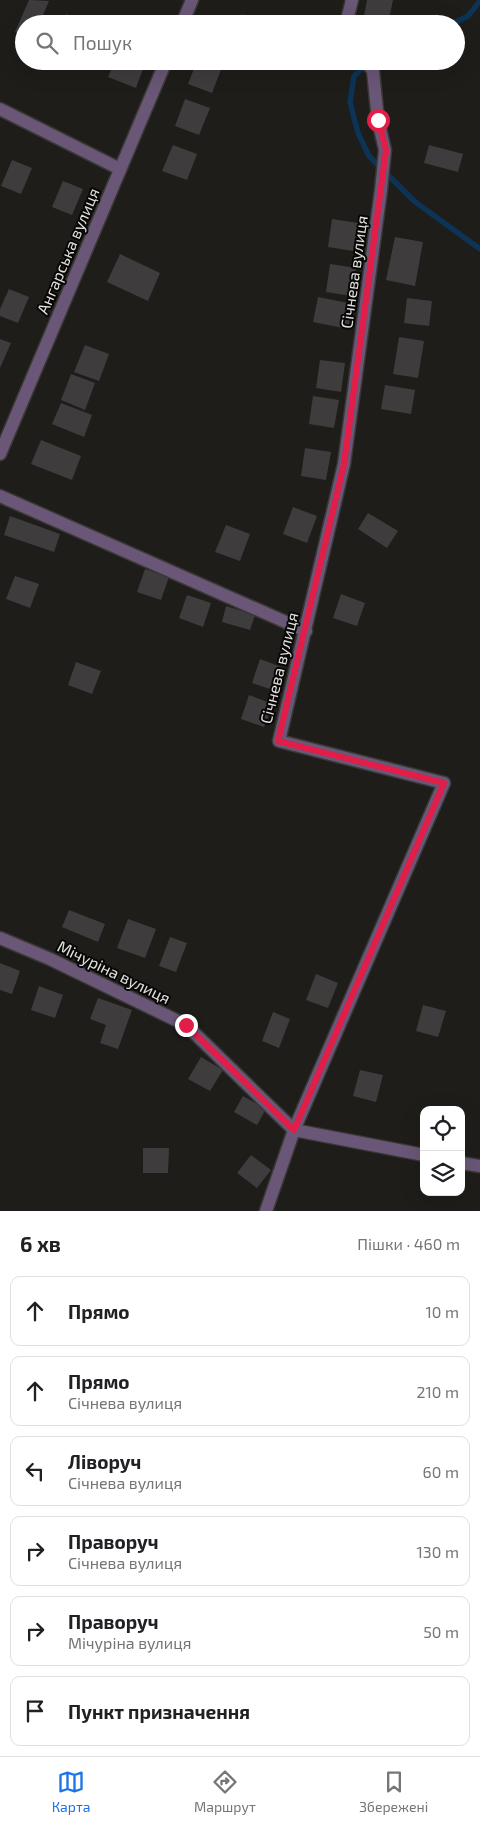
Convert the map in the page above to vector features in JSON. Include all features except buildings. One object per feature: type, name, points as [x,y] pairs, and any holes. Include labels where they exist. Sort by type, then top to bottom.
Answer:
[{"type":"street","points":[[186,15],[192,0]]},
{"type":"street","points":[[348,15],[352,0]]},
{"type":"street","name":"Ангарська вулиця","points":[[0,454],[162,70]]},
{"type":"street","name":"Січнева вулиця","points":[[294,1130],[444,783],[278,741],[306,631],[344,464],[386,150],[378,120],[371,70]]},
{"type":"street","points":[[0,109],[120,169]]},
{"type":"street","points":[[0,496],[306,631]]},
{"type":"street","name":"Мічуріна вулиця","points":[[0,938],[50,959],[186,1025],[294,1130]]},
{"type":"street","points":[[266,1211],[294,1130],[420,1154]]},
{"type":"street","points":[[465,1164],[480,1166]]},
{"type":"waterway","points":[[465,18],[480,1]]},
{"type":"waterway","points":[[360,70],[354,76],[350,102],[358,133],[369,156],[414,201],[480,249]]},
{"type":"route","points":[[186,1025],[294,1130],[444,783],[278,741],[306,631],[344,464],[386,150],[378,120]]}]
